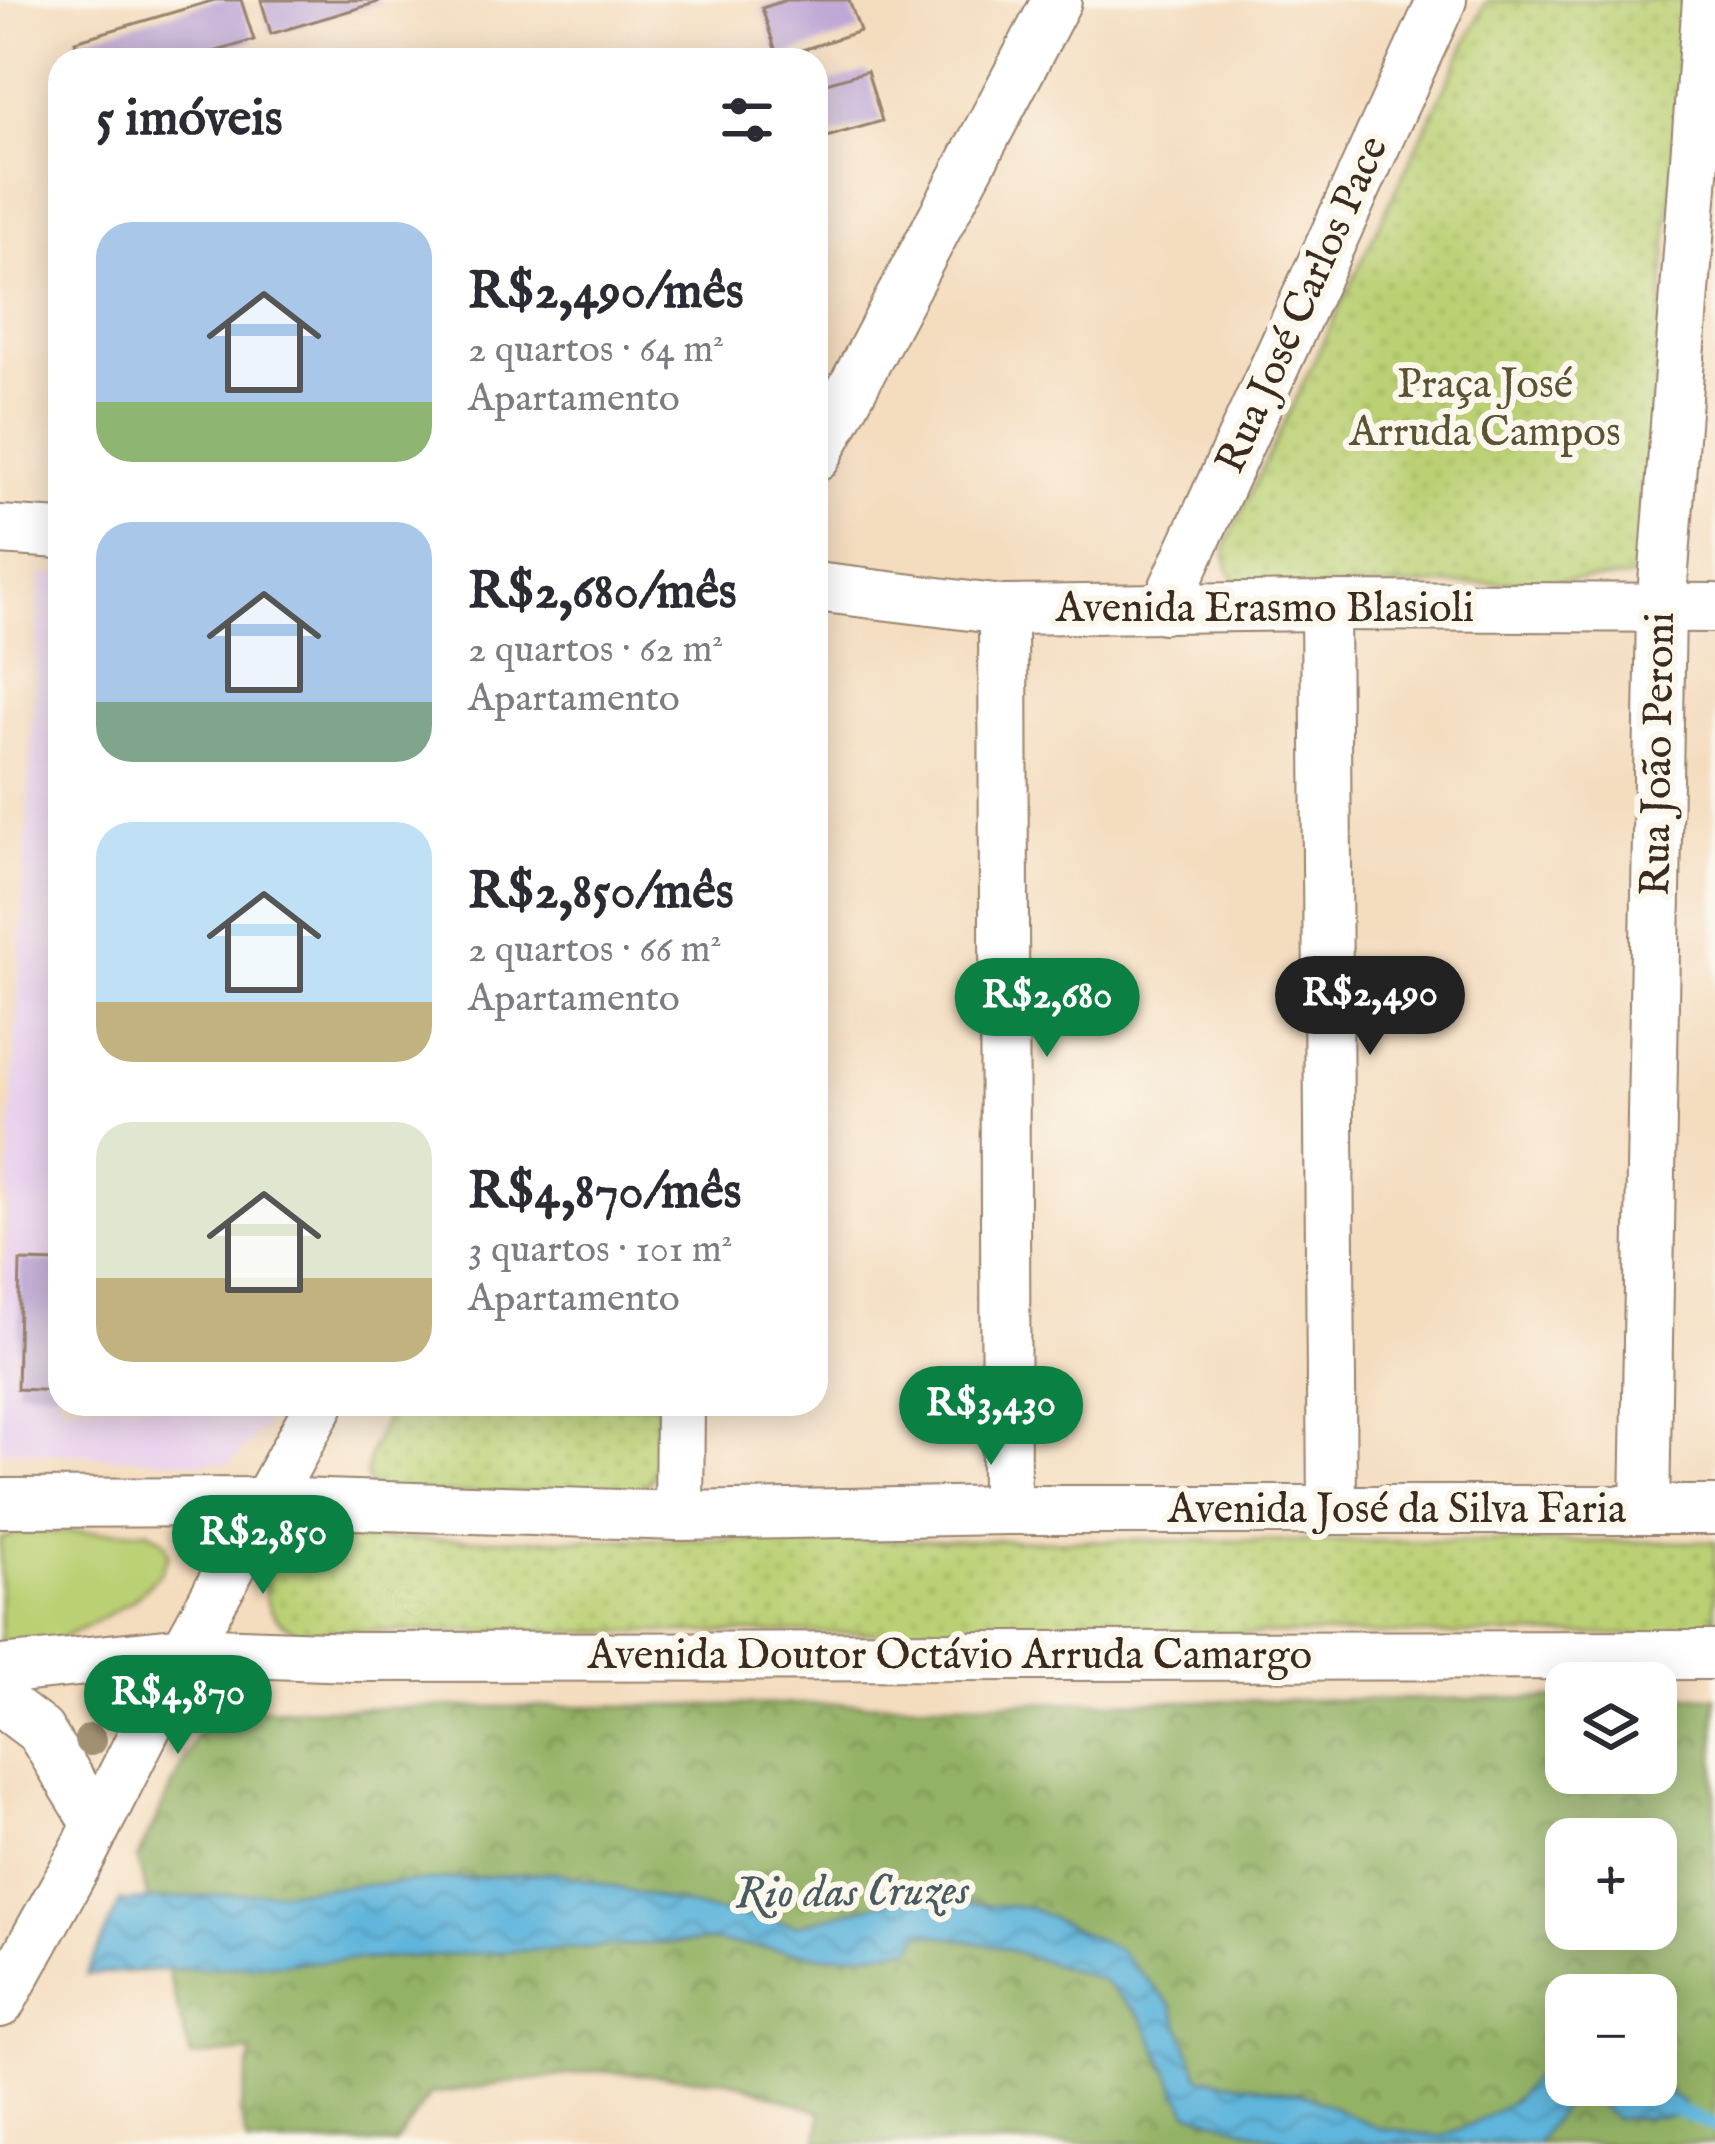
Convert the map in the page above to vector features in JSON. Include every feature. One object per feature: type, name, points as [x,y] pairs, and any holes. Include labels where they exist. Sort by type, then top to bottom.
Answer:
[{"type":"street","points":[[828,434],[1057,0]]},
{"type":"street","name":"Rua João Peroni","points":[[1645,1510],[1660,610],[1707,0]]},
{"type":"street","name":"Rua José Carlos Pace","points":[[1164,609],[1434,3]]},
{"type":"street","points":[[0,530],[48,533]]},
{"type":"street","name":"Avenida Erasmo Blasioli","points":[[828,588],[1003,610],[1715,608]]},
{"type":"street","points":[[1324,606],[1332,1510]]},
{"type":"street","points":[[1003,610],[1006,1510]]},
{"type":"street","points":[[0,2003],[314,1416]]},
{"type":"street","points":[[679,1516],[680,1416]]},
{"type":"street","name":"Avenida José da Silva Faria","points":[[0,1503],[267,1502],[679,1516],[1006,1510],[1715,1510]]},
{"type":"street","name":"Avenida Doutor Octávio Arruda Camargo","points":[[0,1670],[185,1651],[353,1657],[1715,1655]]},
{"type":"street","points":[[0,1701],[40,1731],[90,1838]]},
{"type":"shaded area","points":[[40,574],[48,574],[48,1416],[269,1416],[230,1464],[0,1450],[0,1339]]},
{"type":"green space","name":"Praça José Arruda Campos","points":[[1487,0],[1686,0],[1641,571],[1627,578],[1248,592],[1230,571],[1226,544]]},
{"type":"green space","points":[[388,1416],[657,1416],[656,1463],[640,1490],[385,1494],[368,1482],[370,1455]]},
{"type":"green space","points":[[148,1531],[164,1541],[169,1555],[160,1573],[133,1600],[38,1648],[0,1649],[0,1539],[17,1533]]},
{"type":"green space","points":[[348,1539],[1715,1542],[1715,1635],[297,1631],[284,1624],[268,1604],[265,1580],[269,1569],[291,1550]]},
{"type":"green space","points":[[1677,1697],[1715,1697],[1715,2144],[818,2144],[821,2112],[729,2080],[595,2071],[430,2094],[395,2144],[248,2144],[240,2112],[252,2052],[191,2057],[137,1859],[198,1732],[252,1709],[1545,1698],[1545,1794],[1677,1794]]},
{"type":"water","points":[[555,1872],[702,1909],[797,1925],[899,1898],[1029,1908],[1118,1949],[1172,2005],[1200,2077],[1304,2094],[1379,2128],[1440,2137],[1515,2099],[1543,2067],[1545,2106],[1563,2106],[1536,2144],[1295,2144],[1188,2112],[1142,2017],[1102,1980],[1000,1947],[920,1932],[912,1948],[828,1956],[709,1941],[86,1974],[120,1902]]},
{"type":"water","points":[[1677,2098],[1684,2102],[1675,2116],[1615,2119],[1601,2106],[1677,2106]]},
{"type":"building","points":[[215,0],[241,0],[254,40],[227,48],[77,48],[75,41]]},
{"type":"building","points":[[261,0],[381,0],[382,1],[271,34]]},
{"type":"building","points":[[786,0],[849,0],[860,31],[808,48],[775,48],[762,8]]},
{"type":"building","points":[[867,71],[882,121],[828,137],[828,82]]},
{"type":"building","points":[[20,1261],[48,1262],[48,1390],[17,1389]]},
{"type":"waterway","name":"Rio das Cruzes","points":[[1664,2106],[1715,2125]]}]
